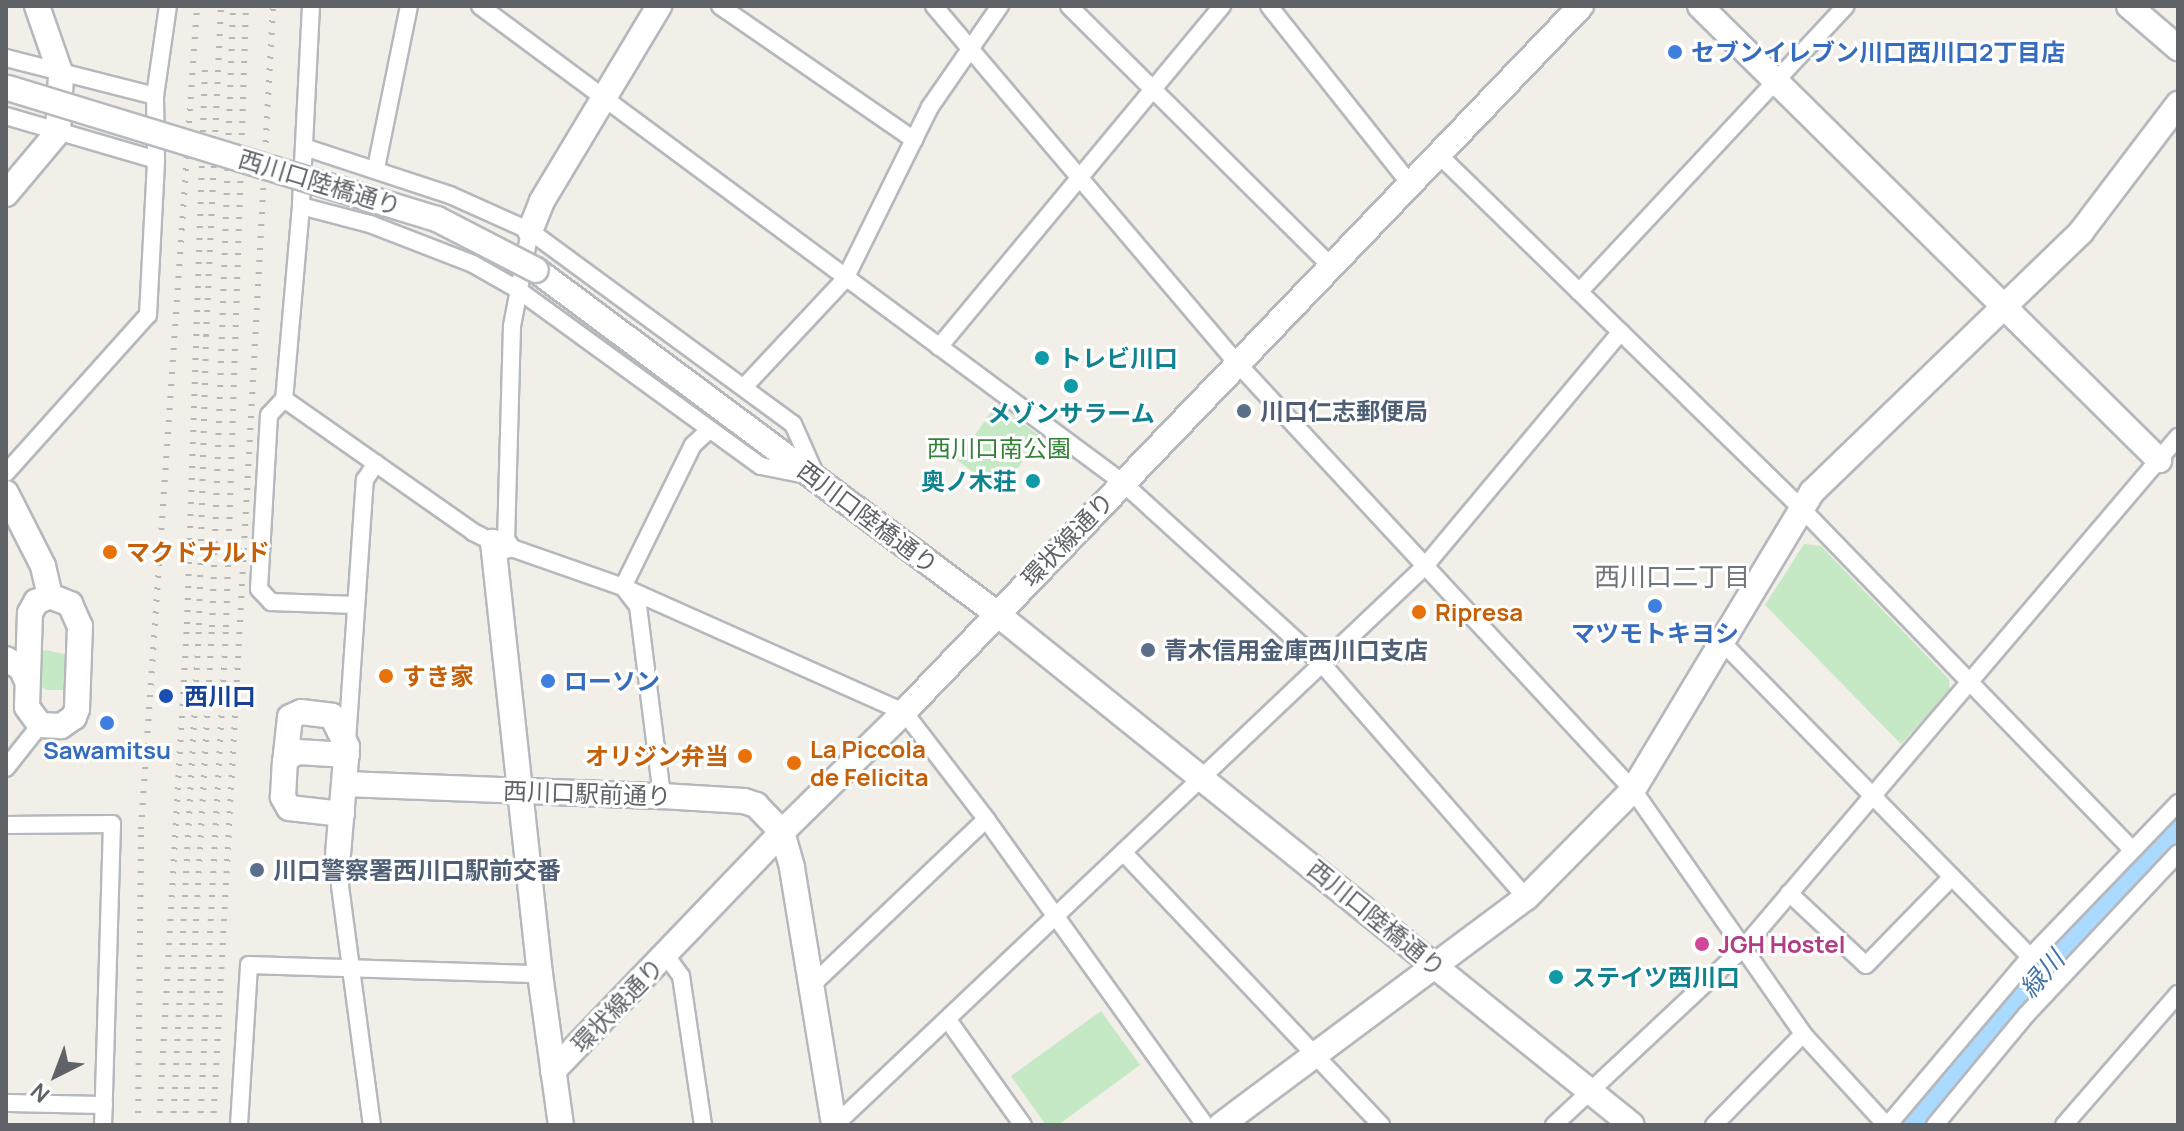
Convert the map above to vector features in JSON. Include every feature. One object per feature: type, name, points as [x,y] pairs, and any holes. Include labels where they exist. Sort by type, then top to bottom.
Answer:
[{"type":"street","points":[[6,194],[58,132],[61,75],[37,6]]},
{"type":"street","points":[[6,473],[148,315],[156,160],[155,96],[168,6]]},
{"type":"street","points":[[311,6],[301,206],[284,399],[269,415],[259,589],[271,602],[356,605]]},
{"type":"street","points":[[376,168],[409,6]]},
{"type":"street","points":[[480,6],[1122,482],[1323,665],[1526,898]]},
{"type":"street","points":[[561,1125],[519,791],[500,544],[512,326],[530,231],[542,201],[659,6]]},
{"type":"street","points":[[720,6],[914,140]]},
{"type":"street","points":[[934,6],[1237,363],[1633,790],[1803,1034],[1887,1125],[2030,957],[2178,803]]},
{"type":"street","points":[[744,387],[845,279],[930,107],[1000,6]]},
{"type":"street","points":[[1069,6],[1155,87],[1331,266]]},
{"type":"street","points":[[939,347],[1222,6]]},
{"type":"street","points":[[1269,6],[1410,184]]},
{"type":"street","name":"環状線通り","points":[[553,1071],[782,832],[904,712],[1581,6]]},
{"type":"street","points":[[1700,6],[2159,460]]},
{"type":"street","points":[[1579,292],[1846,6]]},
{"type":"street","points":[[2129,6],[2178,48]]},
{"type":"street","points":[[6,58],[61,75],[155,96]]},
{"type":"street","name":"西川口陸橋通り","points":[[7,88],[437,219],[536,270],[996,613],[1632,1125]]},
{"type":"street","points":[[1221,1125],[1526,898],[1633,790],[1812,492],[2081,232],[2178,104]]},
{"type":"street","points":[[6,116],[156,160]]},
{"type":"street","points":[[304,147],[376,168],[450,195],[530,231],[793,424],[816,476]]},
{"type":"street","points":[[1439,155],[1802,509],[2132,849]]},
{"type":"street","points":[[301,206],[417,239],[473,264],[517,289],[708,431],[761,466],[816,476]]},
{"type":"street","points":[[834,1125],[1425,566],[1621,332]]},
{"type":"street","points":[[284,399],[473,532],[623,587],[904,712],[986,819],[1205,1125]]},
{"type":"street","points":[[623,587],[693,445],[708,431]]},
{"type":"street","points":[[1554,1125],[1744,947],[2178,437]]},
{"type":"street","points":[[372,1125],[338,854],[365,480],[376,463]]},
{"type":"street","points":[[6,493],[43,566],[50,596]]},
{"type":"street","points":[[623,587],[638,606],[662,796]]},
{"type":"street","points":[[6,768],[40,725],[67,723],[77,709],[80,626],[70,604],[50,596],[36,602],[30,613],[28,635],[29,713],[40,725]]},
{"type":"street","points":[[27,681],[21,668],[6,657],[19,648],[28,635]]},
{"type":"street","points":[[1722,642],[2030,957]]},
{"type":"street","points":[[342,814],[289,808],[283,797],[290,717],[301,712],[332,716],[347,751]]},
{"type":"street","points":[[285,763],[298,752],[347,751]]},
{"type":"street","name":"西川口駅前通り","points":[[345,784],[744,801],[756,805],[782,832]]},
{"type":"street","points":[[813,984],[986,819]]},
{"type":"street","points":[[6,825],[112,824],[103,1125]]},
{"type":"street","points":[[782,832],[792,868],[813,984],[834,1125]]},
{"type":"street","points":[[1123,852],[1381,1125]]},
{"type":"street","points":[[1935,1125],[2026,1015],[2178,853]]},
{"type":"street","points":[[1789,893],[1866,965],[1952,877]]},
{"type":"street","points":[[665,954],[681,976],[703,1125]]},
{"type":"street","points":[[239,1125],[249,965],[540,974]]},
{"type":"street","points":[[2064,1125],[2178,994]]},
{"type":"street","points":[[948,1020],[1023,1125]]},
{"type":"street","points":[[1714,1125],[1803,1034]]},
{"type":"street","points":[[6,1103],[104,1105]]},
{"type":"green space","name":"西川口南公園","points":[[997,404],[1041,437],[1000,492],[957,460]]},
{"type":"green space","points":[[1804,544],[1821,546],[1949,679],[1950,690],[1901,744],[1765,605]]},
{"type":"green space","points":[[45,650],[69,655],[67,690],[46,690],[41,686],[40,654]]},
{"type":"green space","points":[[1101,1011],[1140,1065],[1058,1125],[1046,1125],[1011,1076]]},
{"type":"waterway","name":"緑川","points":[[1913,1125],[2062,950],[2178,830]]},
{"type":"railway","points":[[138,1125],[141,829],[197,6]]},
{"type":"railway","points":[[173,1125],[199,625],[206,336],[221,6]]},
{"type":"railway","points":[[185,1125],[212,627],[233,6]]},
{"type":"railway","points":[[200,1125],[226,627],[246,6]]},
{"type":"railway","points":[[213,1125],[273,6]]},
{"type":"railway","points":[[159,1125],[187,624],[205,66]]},
{"type":"place","name":"セブンイレブン川口西川口2丁目店","points":[[1675,52]]},
{"type":"place","name":"トレビ川口","points":[[1042,358]]},
{"type":"place","name":"メゾンサラーム","points":[[1071,386]]},
{"type":"place","name":"川口仁志郵便局","points":[[1244,411]]},
{"type":"place","name":"奥ノ木荘","points":[[1033,481]]},
{"type":"place","name":"マクドナルド","points":[[110,552]]},
{"type":"place","name":"マツモトキヨシ","points":[[1655,606]]},
{"type":"place","name":"Ripresa","points":[[1419,612]]},
{"type":"place","name":"青木信用金庫西川口支店","points":[[1148,650]]},
{"type":"place","name":"すき家","points":[[386,676]]},
{"type":"place","name":"ローソン","points":[[548,681]]},
{"type":"place","name":"西川口","points":[[166,696]]},
{"type":"place","name":"Sawamitsu","points":[[107,723]]},
{"type":"place","name":"オリジン弁当","points":[[745,756]]},
{"type":"place","name":"La Piccola de Felicita","points":[[794,763]]},
{"type":"place","name":"川口警察署西川口駅前交番","points":[[257,870]]},
{"type":"place","name":"JGH Hostel","points":[[1702,944]]},
{"type":"place","name":"ステイツ西川口","points":[[1556,977]]},
{"type":"district","name":"西川口二丁目","points":[[1672,577]]}]
